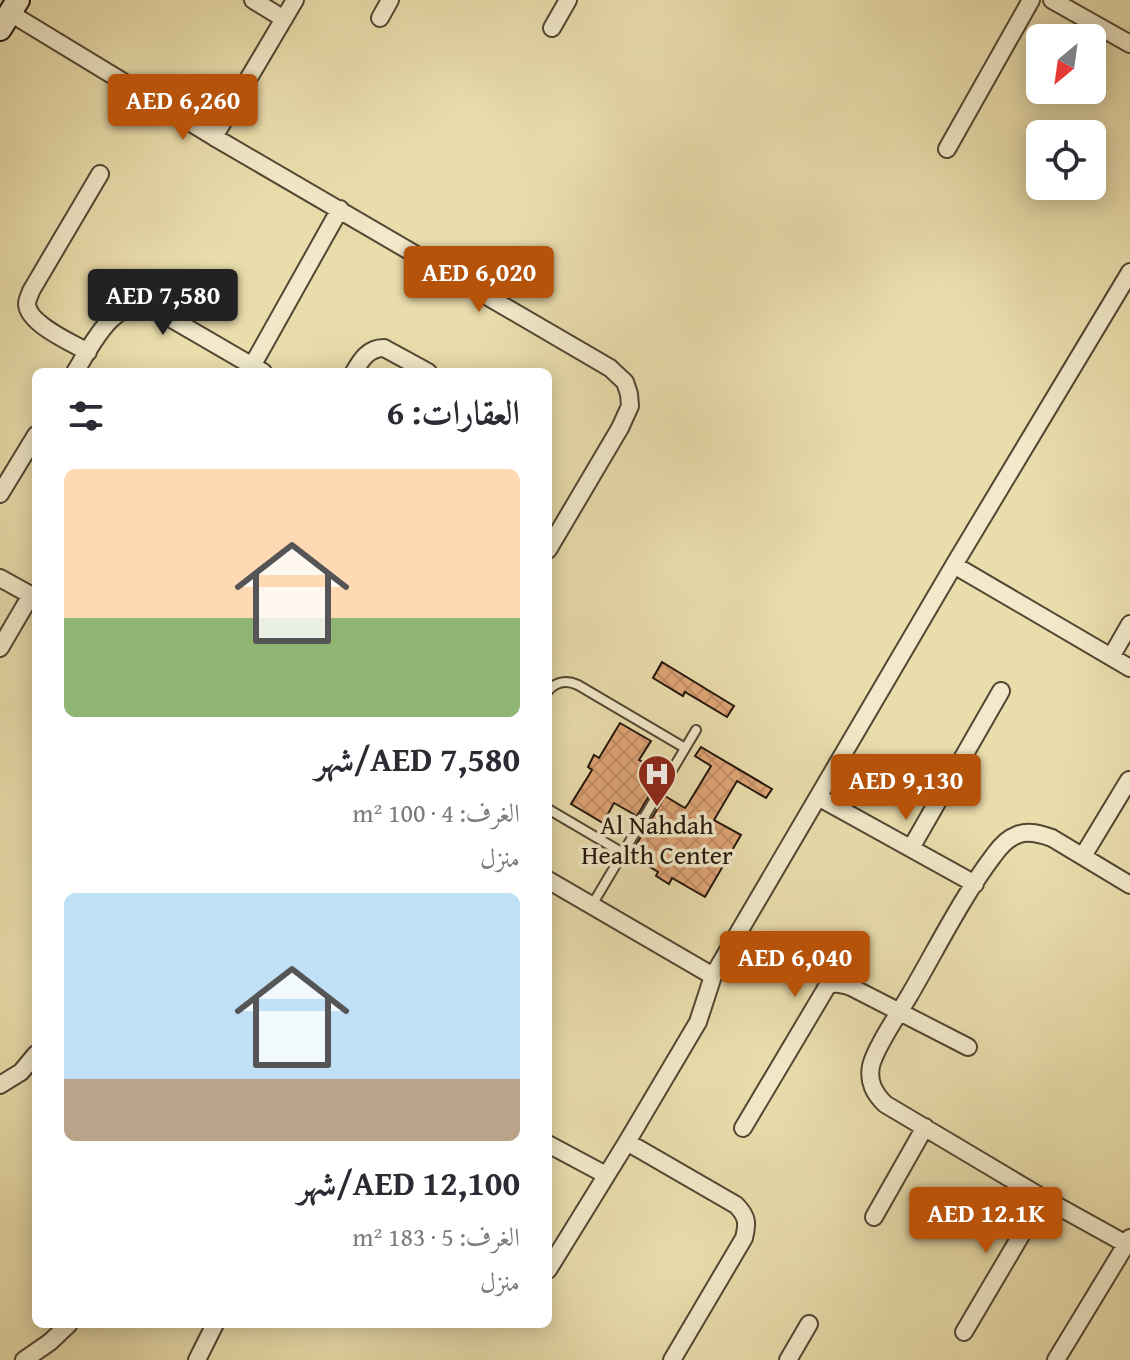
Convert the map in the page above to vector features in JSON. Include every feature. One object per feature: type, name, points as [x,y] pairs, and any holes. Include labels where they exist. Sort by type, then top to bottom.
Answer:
[{"type":"street","points":[[253,0],[284,19]]},
{"type":"street","points":[[214,137],[295,0]]},
{"type":"street","points":[[380,18],[390,0]]},
{"type":"street","points":[[552,28],[568,0]]},
{"type":"street","points":[[947,149],[1031,0]]},
{"type":"street","points":[[1052,0],[1130,44]]},
{"type":"street","points":[[6,20],[340,209],[610,368],[625,382],[630,406],[552,543]]},
{"type":"street","points":[[88,352],[42,326],[27,305],[31,291],[100,174]]},
{"type":"street","points":[[259,368],[340,209]]},
{"type":"street","points":[[552,1263],[698,1022],[713,976],[1130,272]]},
{"type":"street","points":[[78,368],[99,334],[118,313],[140,304],[151,307],[256,368]]},
{"type":"street","points":[[357,368],[369,352],[378,348],[384,348],[421,368]]},
{"type":"street","points":[[2,486],[32,441]]},
{"type":"street","points":[[954,565],[1130,668]]},
{"type":"street","points":[[0,578],[32,595]]},
{"type":"street","points":[[0,648],[32,598]]},
{"type":"street","points":[[1111,657],[1130,624]]},
{"type":"street","points":[[911,848],[1001,691]]},
{"type":"street","points":[[1083,856],[1129,780]]},
{"type":"street","points":[[818,797],[975,884]]},
{"type":"street","points":[[1056,1360],[1128,1241],[1043,1198],[885,1104],[872,1087],[871,1067],[899,1012],[975,884],[1006,842],[1017,835],[1040,833],[1130,885]]},
{"type":"street","points":[[552,882],[713,976]]},
{"type":"street","points":[[743,1128],[828,985],[833,983],[842,984],[968,1047]]},
{"type":"street","points":[[0,1085],[21,1072],[32,1059]]},
{"type":"street","points":[[874,1217],[925,1127]]},
{"type":"street","points":[[627,1142],[736,1205],[745,1214],[748,1225],[744,1238],[672,1360]]},
{"type":"street","points":[[552,1146],[606,1175]]},
{"type":"street","points":[[964,1332],[1043,1198]]},
{"type":"street","points":[[788,1360],[809,1324]]},
{"type":"street","points":[[24,1360],[65,1328]]},
{"type":"street","points":[[197,1360],[213,1328]]},
{"type":"lane","points":[[552,688],[564,682],[578,685],[685,748]]},
{"type":"lane","points":[[591,906],[696,730]]},
{"type":"lane","points":[[552,811],[623,853]]},
{"type":"building","points":[[662,662],[734,706],[727,717],[685,692],[683,696],[653,678]]},
{"type":"building","points":[[620,723],[651,741],[639,760],[657,770],[648,786],[653,789],[637,816],[614,803],[603,823],[571,804],[592,770],[588,767],[594,755],[599,758]]},
{"type":"building","points":[[701,747],[772,789],[766,798],[737,781],[714,820],[741,835],[705,897],[672,878],[669,884],[656,876],[658,872],[630,855],[665,796],[685,808],[688,804],[711,766],[695,756]]},
{"type":"place","name":"Al Nahdah Health Center","points":[[657,808]]}]
